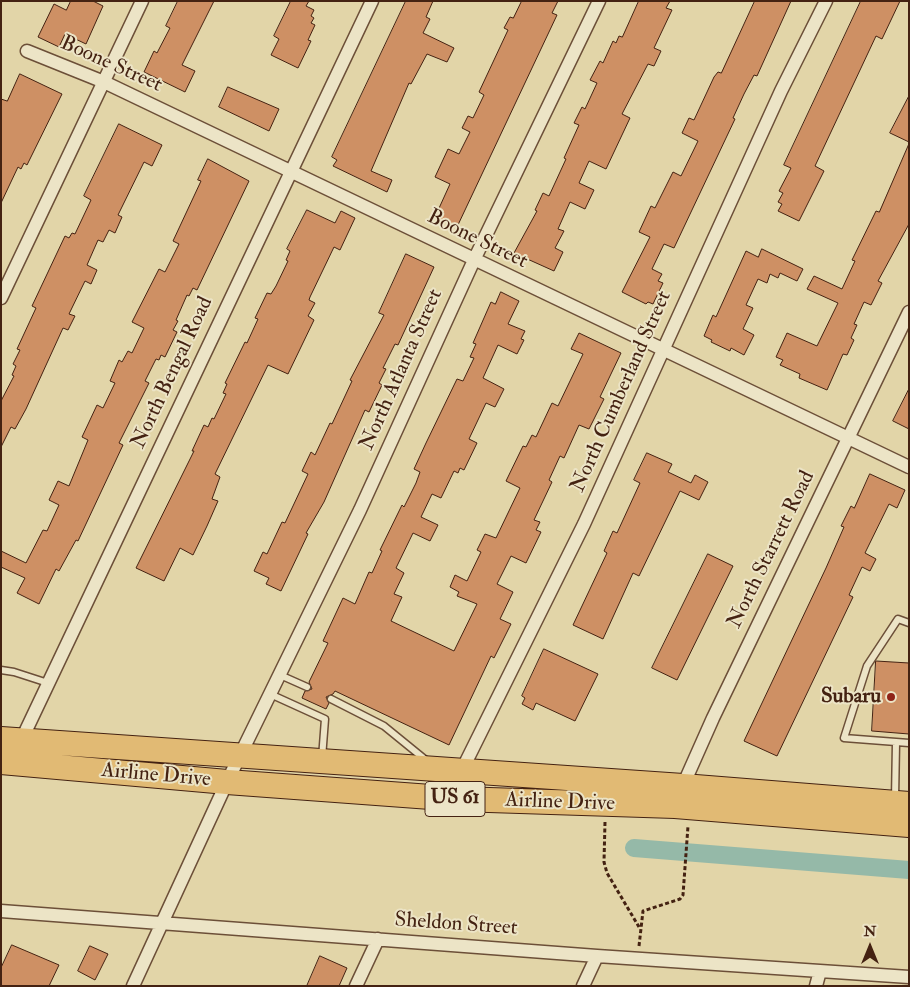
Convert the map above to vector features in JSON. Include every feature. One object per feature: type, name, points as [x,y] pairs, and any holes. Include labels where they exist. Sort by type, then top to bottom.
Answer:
[{"type":"highway","name":"Airline Drive","points":[[10,751],[227,782],[458,799],[606,804],[679,796],[902,804]]},
{"type":"highway","name":"Airline Drive","points":[[10,751],[241,755],[438,770],[679,796],[909,825]]},
{"type":"street","points":[[1,298],[142,1]]},
{"type":"street","name":"North Bengal Road","points":[[10,751],[48,683],[372,1]]},
{"type":"street","name":"North Atlanta Street","points":[[133,986],[227,782],[360,510],[474,260],[599,1]]},
{"type":"street","name":"North Cumberland Street","points":[[458,799],[461,772],[584,524],[781,91],[826,1]]},
{"type":"street","name":"Boone Street","points":[[27,51],[104,82],[909,467]]},
{"type":"street","name":"North Starrett Road","points":[[679,796],[713,718],[909,312]]},
{"type":"street","name":"Sheldon Street","points":[[1,910],[163,924],[909,978]]},
{"type":"street","points":[[356,986],[378,939]]},
{"type":"street","points":[[583,986],[597,956]]},
{"type":"street","points":[[816,986],[820,971]]},
{"type":"lane","points":[[909,623],[898,619],[867,666],[844,738],[909,744]]},
{"type":"lane","points":[[1,670],[14,672],[48,683]]},
{"type":"lane","points":[[280,675],[307,687]]},
{"type":"lane","points":[[270,694],[325,719],[322,762]]},
{"type":"lane","points":[[330,699],[384,726],[438,770]]},
{"type":"lane","points":[[896,743],[902,804]]},
{"type":"path","points":[[606,804],[605,866],[611,882],[640,929]]},
{"type":"path","points":[[638,959],[643,911],[680,899],[683,893],[688,833]]},
{"type":"building","points":[[71,1],[93,1],[103,6],[86,44],[65,34],[59,47],[38,37],[54,4],[66,10]]},
{"type":"building","points":[[178,1],[214,1],[182,65],[195,71],[185,92],[144,72],[154,51],[157,53],[170,28],[166,26]]},
{"type":"building","points":[[291,1],[309,1],[306,6],[314,10],[311,16],[314,18],[311,23],[315,25],[308,40],[311,41],[298,68],[271,55],[279,39],[274,36]]},
{"type":"building","points":[[406,1],[433,1],[426,17],[430,19],[423,33],[454,48],[447,62],[427,54],[411,84],[409,83],[371,171],[392,180],[387,192],[333,166],[337,160],[332,157]]},
{"type":"building","points":[[522,1],[558,1],[552,13],[557,15],[457,227],[435,217],[450,184],[435,177],[448,149],[459,154],[470,132],[462,128],[468,116],[473,118],[484,95],[479,92],[508,30],[504,28],[510,17],[513,18]]},
{"type":"building","points":[[639,1],[670,1],[666,8],[672,10],[654,48],[661,51],[654,66],[648,64],[622,114],[630,118],[606,169],[589,161],[579,183],[594,190],[585,209],[570,202],[558,229],[564,231],[555,248],[563,252],[554,271],[514,253],[537,211],[535,210],[543,193],[549,196],[566,159],[564,158],[579,125],[574,123],[582,107],[585,109],[597,83],[590,80],[600,61],[603,63],[613,41],[616,43],[619,36],[622,37]]},
{"type":"building","points":[[755,1],[791,1],[757,76],[754,75],[744,94],[733,118],[735,119],[674,248],[664,244],[652,269],[662,274],[658,281],[663,283],[653,304],[648,302],[646,304],[622,292],[650,237],[639,232],[651,206],[655,208],[673,172],[681,176],[698,141],[682,133],[689,118],[694,120],[714,77],[718,72],[721,73]]},
{"type":"building","points":[[861,1],[900,1],[882,39],[876,36],[815,166],[824,171],[799,221],[778,211],[782,204],[778,202],[783,193],[779,191],[791,168],[784,165]]},
{"type":"building","points":[[20,74],[62,94],[27,165],[24,163],[21,169],[18,167],[1,203],[1,99],[7,101]]},
{"type":"building","points":[[228,87],[279,109],[269,131],[219,107]]},
{"type":"building","points":[[909,96],[909,142],[890,133]]},
{"type":"building","points":[[119,124],[162,145],[152,166],[144,162],[118,215],[122,217],[115,233],[109,230],[103,242],[98,240],[87,265],[97,270],[91,284],[85,281],[69,314],[75,316],[68,330],[63,328],[26,409],[15,429],[11,427],[1,447],[1,401],[14,376],[12,375],[16,366],[13,364],[20,350],[17,349],[36,308],[32,306],[65,236],[69,238],[72,233],[75,234],[91,200],[84,196]]},
{"type":"building","points":[[909,144],[909,224],[878,281],[882,283],[871,305],[864,302],[854,324],[857,325],[851,338],[854,340],[847,355],[843,354],[827,390],[799,378],[800,374],[780,365],[783,360],[776,357],[787,333],[817,346],[838,303],[807,289],[814,276],[842,289],[855,261],[852,260],[876,211],[879,212]]},
{"type":"building","points":[[208,159],[249,181],[197,290],[193,288],[189,296],[187,295],[173,330],[177,332],[165,357],[161,355],[159,360],[156,359],[145,381],[149,383],[119,443],[123,445],[78,541],[76,540],[59,571],[56,569],[39,604],[17,593],[25,578],[1,567],[1,551],[26,563],[43,530],[47,531],[59,505],[49,500],[58,481],[69,486],[88,440],[82,437],[97,405],[103,408],[115,383],[110,381],[119,360],[122,362],[128,351],[132,353],[144,328],[132,322],[159,269],[165,272],[179,244],[173,241],[201,181],[198,180]]},
{"type":"building","points":[[307,210],[335,223],[341,211],[355,218],[340,250],[334,247],[310,297],[309,300],[315,303],[308,316],[314,320],[288,374],[268,365],[215,474],[220,477],[212,499],[218,501],[193,555],[180,548],[164,581],[136,568],[194,451],[192,451],[204,425],[208,427],[212,418],[214,419],[226,394],[223,393],[227,384],[225,383],[245,342],[247,343],[258,319],[255,318],[267,293],[271,294],[288,261],[286,260],[290,251],[287,249]]},
{"type":"building","points":[[762,249],[803,269],[797,281],[780,273],[778,278],[770,274],[767,283],[758,279],[746,305],[753,308],[743,329],[754,335],[744,355],[731,348],[730,351],[711,342],[712,340],[704,336],[713,315],[716,317],[746,251],[758,257]]},
{"type":"building","points":[[406,254],[434,267],[398,345],[395,344],[383,368],[386,369],[379,383],[382,385],[369,412],[365,410],[324,502],[306,533],[308,534],[281,591],[266,584],[269,578],[254,571],[263,552],[267,554],[282,522],[285,523],[308,474],[302,471],[311,452],[315,455],[330,423],[332,424],[352,381],[350,380],[384,315],[379,313]]},
{"type":"building","points":[[501,292],[519,301],[508,324],[525,331],[521,339],[524,340],[517,354],[498,345],[483,378],[504,389],[495,407],[486,403],[469,439],[477,443],[464,470],[460,468],[458,473],[454,471],[441,498],[432,494],[421,517],[438,525],[430,541],[413,533],[396,568],[404,573],[394,594],[402,597],[391,621],[454,651],[477,604],[457,596],[459,592],[450,587],[455,575],[467,581],[481,552],[477,550],[485,534],[496,538],[520,488],[506,481],[523,446],[526,447],[532,435],[536,437],[552,403],[558,406],[583,354],[571,349],[579,333],[621,353],[600,397],[604,399],[589,429],[579,425],[564,458],[560,456],[549,480],[552,482],[534,520],[540,522],[536,530],[541,532],[526,563],[511,556],[497,584],[513,592],[500,619],[511,624],[494,658],[491,656],[449,745],[335,691],[326,697],[329,703],[326,709],[302,698],[305,691],[312,689],[309,682],[328,643],[323,641],[343,598],[355,604],[369,572],[372,573],[382,551],[380,550],[402,505],[404,507],[416,483],[420,472],[414,469],[457,379],[463,381],[474,358],[470,357],[476,344],[473,343],[491,302],[495,304]]},
{"type":"building","points":[[909,389],[909,429],[893,421]]},
{"type":"building","points":[[647,453],[672,464],[668,472],[691,483],[695,475],[708,482],[699,500],[680,491],[639,576],[633,573],[603,639],[573,625],[607,553],[604,551],[613,531],[617,533],[640,483],[634,480]]},
{"type":"building","points":[[870,474],[905,490],[897,508],[889,504],[865,553],[876,559],[870,571],[862,567],[849,595],[853,597],[777,756],[744,741],[826,568],[844,527],[841,526],[851,506],[854,508]]},
{"type":"building","points":[[708,554],[733,566],[677,680],[652,668]]},
{"type":"building","points":[[544,649],[598,674],[575,721],[536,703],[533,710],[522,704],[525,698],[522,696]]},
{"type":"building","name":"Subaru","points":[[876,661],[909,663],[909,734],[872,731]]},
{"type":"building","points":[[12,945],[59,965],[49,986],[1,986],[1,968]]},
{"type":"building","points":[[90,946],[108,954],[95,980],[78,971]]},
{"type":"building","points":[[320,956],[347,968],[339,986],[307,986]]},
{"type":"waterway","points":[[634,848],[909,870]]},
{"type":"place","name":"Subaru","points":[[891,697]]}]
